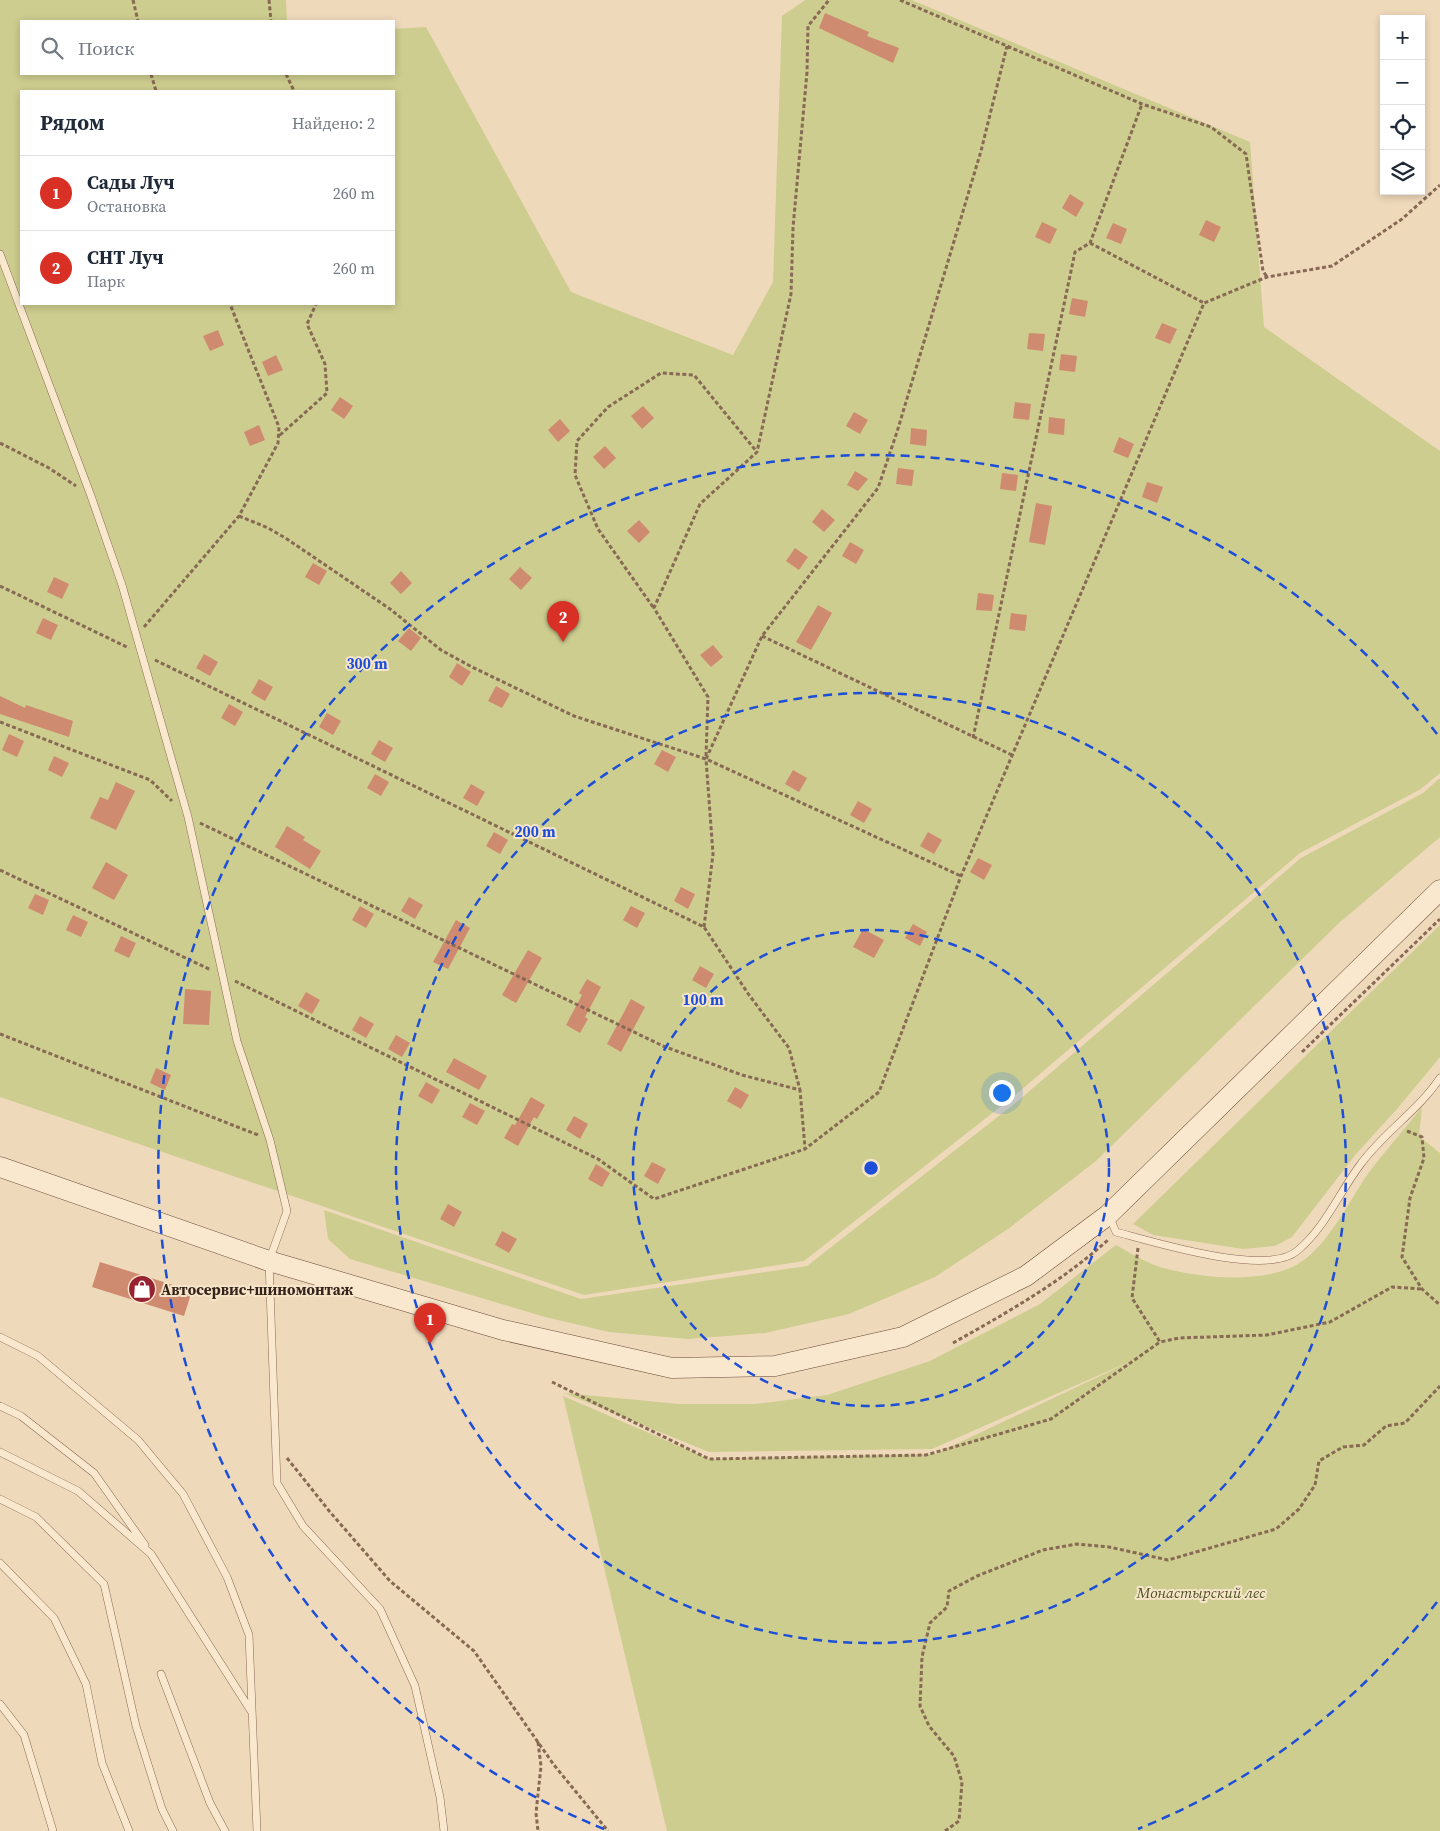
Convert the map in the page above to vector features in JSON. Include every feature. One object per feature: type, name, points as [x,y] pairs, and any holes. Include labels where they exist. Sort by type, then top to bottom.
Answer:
[{"type":"main road","points":[[0,1167],[269,1261],[504,1330],[672,1368],[776,1366],[903,1337],[1026,1276],[1108,1215],[1440,890]]},
{"type":"lane","points":[[0,254],[91,496],[122,585],[188,817],[237,1041],[270,1140],[288,1211],[269,1261],[278,1483],[303,1526],[380,1610],[415,1686],[440,1796],[444,1831]]},
{"type":"lane","points":[[1108,1215],[1116,1232],[1240,1260],[1276,1261],[1296,1252],[1316,1232],[1361,1164],[1440,1078]]},
{"type":"lane","points":[[0,1337],[38,1356],[138,1440],[183,1494],[226,1577],[249,1634],[257,1831]]},
{"type":"lane","points":[[0,1406],[20,1416],[94,1473],[151,1554],[251,1711]]},
{"type":"lane","points":[[0,1452],[78,1491],[151,1554]]},
{"type":"lane","points":[[0,1499],[36,1517],[104,1584],[136,1726],[162,1808],[173,1831]]},
{"type":"lane","points":[[0,1563],[54,1618],[86,1684],[102,1763],[129,1831]]},
{"type":"lane","points":[[161,1674],[210,1803],[225,1831]]},
{"type":"lane","points":[[0,1704],[24,1735],[53,1831]]},
{"type":"path","points":[[133,0],[138,20]]},
{"type":"path","points":[[269,0],[271,20]]},
{"type":"path","points":[[654,608],[700,504],[757,452],[791,294],[793,228],[807,72],[808,26],[828,0]]},
{"type":"path","points":[[900,0],[1142,104],[1211,127],[1246,154],[1263,271],[1267,277]]},
{"type":"path","points":[[706,759],[762,636],[878,488],[900,423],[981,151],[1007,46]]},
{"type":"path","points":[[151,75],[156,90]]},
{"type":"path","points":[[286,75],[294,90]]},
{"type":"path","points":[[973,738],[1075,252],[1090,243],[1142,104]]},
{"type":"path","points":[[0,870],[222,975],[598,1159],[654,1200],[805,1149],[879,1092],[961,876],[1204,303],[1267,277],[1332,266],[1402,219],[1440,184]]},
{"type":"path","points":[[1090,243],[1204,303]]},
{"type":"path","points":[[140,652],[145,626],[239,516],[278,443],[280,435],[279,426],[230,305]]},
{"type":"path","points":[[280,435],[327,393],[325,364],[306,324],[316,305]]},
{"type":"path","points":[[704,927],[713,854],[706,759],[708,697],[654,608],[598,529],[575,475],[577,441],[608,407],[661,373],[694,375],[757,452]]},
{"type":"path","points":[[0,443],[49,468],[91,496]]},
{"type":"path","points":[[239,516],[268,528],[287,539],[390,609],[441,650],[472,667],[574,716],[706,759],[961,876]]},
{"type":"path","points":[[0,586],[140,652],[704,927],[749,995],[789,1048],[800,1090],[805,1149]]},
{"type":"path","points":[[762,636],[1012,755]]},
{"type":"path","points":[[0,722],[150,780],[188,817],[663,1046],[742,1075],[800,1090]]},
{"type":"path","points":[[0,1034],[270,1140]]},
{"type":"path","points":[[1397,1126],[1422,1137],[1424,1158],[1410,1198],[1402,1257],[1422,1289],[1440,1305]]},
{"type":"path","points":[[1139,1238],[1132,1298],[1160,1342]]},
{"type":"path","points":[[552,1382],[709,1459],[926,1454],[1052,1419],[1160,1342],[1179,1338],[1267,1335],[1330,1322],[1392,1287],[1422,1289]]},
{"type":"path","points":[[945,1831],[959,1821],[962,1782],[954,1756],[929,1726],[920,1706],[922,1657],[930,1623],[947,1607],[949,1592],[978,1576],[1043,1550],[1077,1544],[1109,1547],[1168,1560],[1276,1529],[1299,1509],[1314,1485],[1318,1461],[1343,1447],[1364,1445],[1386,1426],[1405,1423],[1440,1386]]},
{"type":"path","points":[[276,1436],[289,1461],[390,1581],[474,1651],[538,1741],[608,1831]]},
{"type":"path","points":[[538,1741],[541,1766],[536,1813],[538,1831]]},
{"type":"green space","points":[[0,0],[286,0],[287,20],[20,20],[20,75],[395,75],[395,29],[426,27],[571,292],[733,355],[773,282],[782,16],[805,0],[912,0],[1250,142],[1264,327],[1440,451],[1440,773],[1421,789],[1300,853],[1014,1096],[804,1261],[584,1295],[0,1097]]},
{"type":"green space","points":[[1440,778],[1440,837],[1339,923],[1096,1161],[1008,1229],[935,1277],[849,1314],[765,1333],[688,1339],[609,1332],[545,1317],[350,1259],[328,1239],[324,1210],[581,1299],[807,1266],[1018,1101],[1301,858],[1423,793]]},
{"type":"green space","points":[[1440,925],[1440,1057],[1397,1109],[1356,1154],[1292,1237],[1275,1246],[1243,1249],[1153,1235],[1133,1224]]},
{"type":"green space","name":"Монастырский лес","points":[[1422,1107],[1419,1136],[1440,1153],[1440,1831],[667,1831],[563,1396],[709,1459],[935,1454],[1140,1357],[932,1449],[709,1452],[564,1393],[679,1404],[755,1404],[827,1395],[930,1361],[1040,1304],[1116,1245],[1157,1266],[1190,1274],[1248,1277],[1283,1271],[1309,1256],[1328,1236],[1367,1175]]},
{"type":"building","points":[[825,13],[869,32],[867,36],[899,48],[893,63],[819,28]]},
{"type":"building","points":[[1070,194],[1084,203],[1076,217],[1062,208]]},
{"type":"building","points":[[1206,220],[1221,227],[1214,242],[1199,235]]},
{"type":"building","points":[[1042,222],[1057,229],[1050,244],[1035,237]]},
{"type":"building","points":[[1113,223],[1127,229],[1121,244],[1106,238]]},
{"type":"building","points":[[1072,298],[1088,301],[1085,317],[1069,314]]},
{"type":"building","points":[[1162,323],[1177,329],[1170,344],[1155,338]]},
{"type":"building","points":[[218,330],[224,345],[210,351],[203,336]]},
{"type":"building","points":[[1029,333],[1045,334],[1043,351],[1027,349]]},
{"type":"building","points":[[1061,354],[1077,356],[1075,372],[1059,370]]},
{"type":"building","points":[[276,355],[283,370],[268,376],[262,362]]},
{"type":"building","points":[[340,397],[353,406],[344,419],[331,410]]},
{"type":"building","points":[[1015,402],[1031,404],[1029,420],[1013,418]]},
{"type":"building","points":[[643,406],[654,418],[642,429],[631,416]]},
{"type":"building","points":[[854,412],[868,420],[860,434],[846,426]]},
{"type":"building","points":[[1049,417],[1065,419],[1064,435],[1048,433]]},
{"type":"building","points":[[560,419],[570,431],[558,442],[548,430]]},
{"type":"building","points":[[259,425],[265,440],[250,446],[244,432]]},
{"type":"building","points":[[911,428],[927,430],[926,446],[910,444]]},
{"type":"building","points":[[1119,437],[1134,444],[1128,458],[1113,452]]},
{"type":"building","points":[[605,446],[616,458],[604,469],[593,457]]},
{"type":"building","points":[[898,468],[914,470],[912,486],[896,484]]},
{"type":"building","points":[[855,471],[868,479],[858,491],[847,485]]},
{"type":"building","points":[[1002,473],[1018,475],[1016,491],[1000,489]]},
{"type":"building","points":[[1147,482],[1163,487],[1157,503],[1142,497]]},
{"type":"building","points":[[1036,503],[1052,506],[1045,545],[1029,542]]},
{"type":"building","points":[[822,509],[835,520],[824,532],[812,522]]},
{"type":"building","points":[[639,520],[650,532],[639,543],[627,531]]},
{"type":"building","points":[[850,542],[864,550],[856,564],[842,556]]},
{"type":"building","points":[[795,548],[808,557],[799,570],[786,561]]},
{"type":"building","points":[[313,563],[327,571],[319,585],[305,577]]},
{"type":"building","points":[[520,567],[532,578],[521,590],[509,579]]},
{"type":"building","points":[[401,571],[412,583],[401,594],[390,583]]},
{"type":"building","points":[[54,577],[69,584],[62,599],[47,592]]},
{"type":"building","points":[[978,593],[994,595],[992,611],[976,610]]},
{"type":"building","points":[[818,605],[832,613],[811,650],[796,642]]},
{"type":"building","points":[[1011,613],[1027,615],[1025,631],[1009,629]]},
{"type":"building","points":[[43,618],[58,625],[51,640],[36,633]]},
{"type":"building","points":[[409,628],[421,638],[411,651],[398,641]]},
{"type":"building","points":[[713,645],[723,657],[711,667],[700,655]]},
{"type":"building","points":[[204,654],[218,662],[210,676],[196,668]]},
{"type":"building","points":[[457,663],[471,672],[462,686],[449,677]]},
{"type":"building","points":[[259,679],[273,687],[265,701],[251,693]]},
{"type":"building","points":[[496,686],[510,694],[502,708],[488,701]]},
{"type":"building","points":[[0,696],[25,708],[26,705],[73,721],[69,737],[0,714]]},
{"type":"building","points":[[229,704],[243,712],[235,726],[221,718]]},
{"type":"building","points":[[327,713],[341,721],[333,735],[319,727]]},
{"type":"building","points":[[9,734],[24,741],[17,757],[2,750]]},
{"type":"building","points":[[379,740],[393,748],[385,762],[371,754]]},
{"type":"building","points":[[662,750],[676,757],[668,772],[654,764]]},
{"type":"building","points":[[54,756],[69,763],[62,777],[48,770]]},
{"type":"building","points":[[793,770],[807,778],[799,792],[785,784]]},
{"type":"building","points":[[375,774],[389,782],[381,796],[367,788]]},
{"type":"building","points":[[116,782],[135,791],[116,830],[90,818],[100,797],[108,800]]},
{"type":"building","points":[[471,784],[485,792],[477,806],[463,798]]},
{"type":"building","points":[[858,801],[872,809],[864,823],[850,815]]},
{"type":"building","points":[[287,826],[305,837],[303,840],[321,851],[310,869],[275,847]]},
{"type":"building","points":[[494,832],[508,840],[500,854],[486,846]]},
{"type":"building","points":[[928,832],[942,840],[934,854],[920,846]]},
{"type":"building","points":[[978,858],[992,865],[984,880],[970,872]]},
{"type":"building","points":[[106,862],[128,875],[114,900],[92,888]]},
{"type":"building","points":[[681,887],[695,894],[688,909],[674,901]]},
{"type":"building","points":[[35,894],[49,900],[43,915],[28,908]]},
{"type":"building","points":[[409,897],[423,905],[415,919],[401,911]]},
{"type":"building","points":[[360,906],[374,914],[366,928],[352,920]]},
{"type":"building","points":[[631,906],[645,913],[637,928],[623,920]]},
{"type":"building","points":[[73,915],[88,922],[81,937],[66,930]]},
{"type":"building","points":[[456,920],[470,928],[448,969],[433,962]]},
{"type":"building","points":[[913,924],[927,932],[920,946],[905,938]]},
{"type":"building","points":[[863,929],[884,940],[874,958],[853,947]]},
{"type":"building","points":[[121,936],[136,943],[129,958],[114,951]]},
{"type":"building","points":[[528,950],[542,958],[516,1003],[502,995]]},
{"type":"building","points":[[700,966],[714,974],[706,988],[692,980]]},
{"type":"building","points":[[587,979],[601,987],[585,1017],[588,1019],[580,1033],[566,1025],[582,995],[579,993]]},
{"type":"building","points":[[185,989],[211,991],[209,1025],[183,1024]]},
{"type":"building","points":[[306,992],[320,1000],[312,1014],[298,1006]]},
{"type":"building","points":[[631,999],[645,1007],[621,1052],[607,1044]]},
{"type":"building","points":[[360,1016],[374,1024],[366,1038],[352,1030]]},
{"type":"building","points":[[396,1035],[410,1043],[402,1057],[388,1049]]},
{"type":"building","points":[[454,1058],[487,1076],[479,1090],[446,1072]]},
{"type":"building","points":[[156,1068],[171,1075],[165,1090],[150,1083]]},
{"type":"building","points":[[426,1082],[440,1090],[432,1104],[418,1096]]},
{"type":"building","points":[[735,1087],[749,1095],[741,1109],[727,1101]]},
{"type":"building","points":[[531,1097],[545,1105],[537,1119],[534,1117],[518,1146],[504,1138],[512,1124],[515,1125]]},
{"type":"building","points":[[470,1103],[485,1111],[477,1125],[462,1117]]},
{"type":"building","points":[[574,1116],[588,1124],[580,1139],[566,1130]]},
{"type":"building","points":[[652,1162],[666,1169],[658,1184],[644,1176]]},
{"type":"building","points":[[596,1164],[610,1173],[602,1187],[588,1179]]},
{"type":"building","points":[[448,1204],[462,1212],[454,1227],[440,1219]]},
{"type":"building","points":[[502,1231],[517,1239],[509,1253],[495,1245]]},
{"type":"building","name":"Автосервис+шиномонтаж","points":[[100,1262],[192,1291],[184,1316],[92,1287]]},
{"type":"place","name":"СНТ Луч","points":[[563,642]]},
{"type":"place","name":"Автосервис+шиномонтаж","points":[[142,1289]]},
{"type":"place","name":"Сады Луч","points":[[430,1344]]}]
